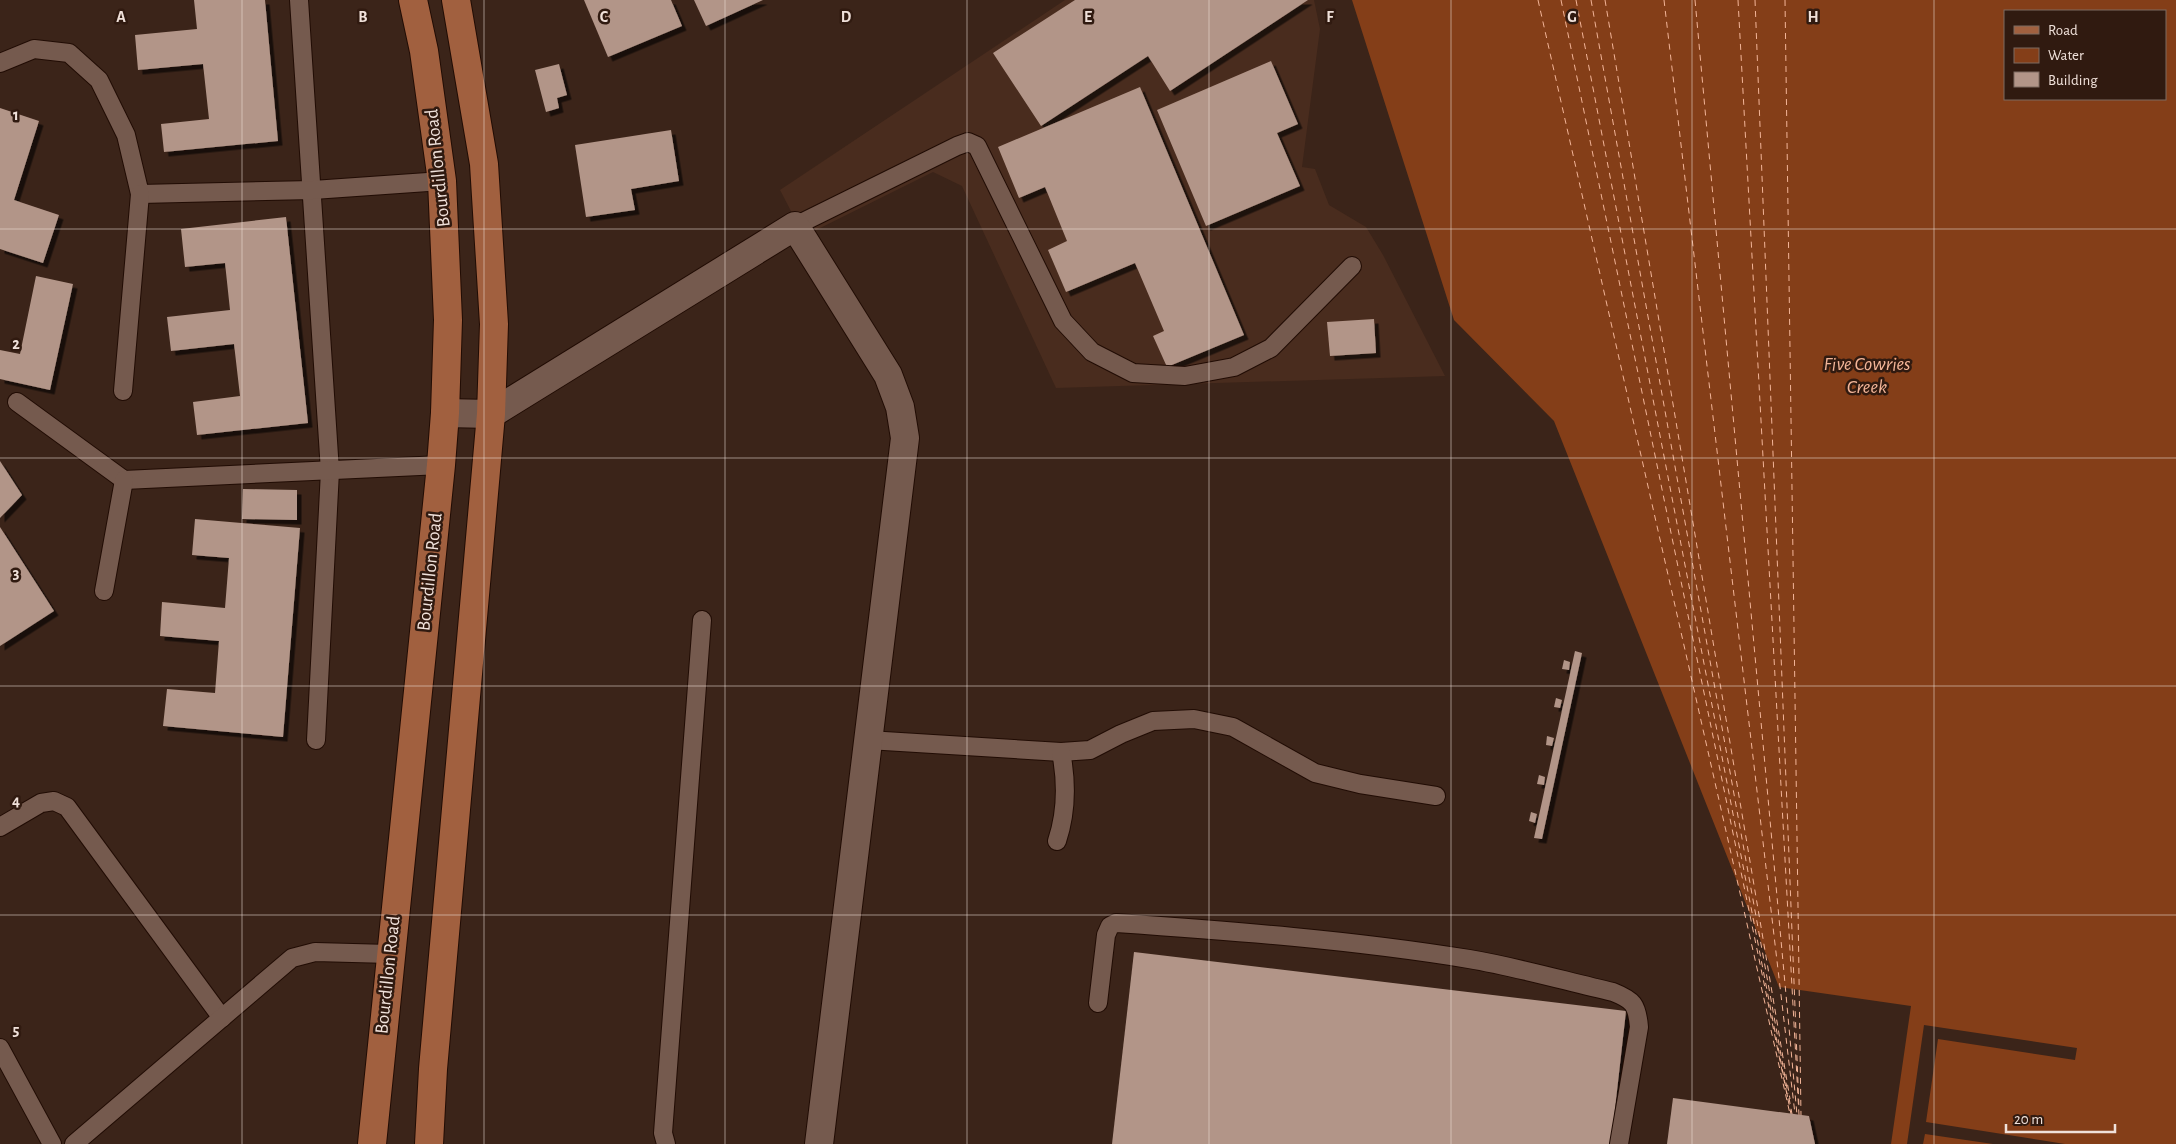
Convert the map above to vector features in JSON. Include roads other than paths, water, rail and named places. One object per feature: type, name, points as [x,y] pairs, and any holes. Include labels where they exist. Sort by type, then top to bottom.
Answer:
[{"type":"main road","name":"Bourdillon Road","points":[[372,1144],[445,413],[448,320],[442,181],[424,51],[414,0]]},
{"type":"main road","points":[[429,1144],[433,1069],[491,414],[494,324],[484,164],[456,0]]},
{"type":"street","points":[[445,413],[491,414],[796,226],[888,376],[900,407],[905,438],[819,1144]]},
{"type":"lane","points":[[299,0],[330,471],[316,740]]},
{"type":"lane","points":[[0,62],[34,49],[68,53],[99,80],[126,135],[140,194],[123,391]]},
{"type":"lane","points":[[796,226],[968,142],[977,146],[1063,321],[1092,352],[1133,373],[1185,376],[1234,367],[1271,348],[1352,266]]},
{"type":"lane","points":[[140,194],[313,190],[442,181]]},
{"type":"lane","points":[[17,402],[124,480],[440,465]]},
{"type":"lane","points":[[104,591],[124,480]]},
{"type":"lane","points":[[666,1144],[663,1133],[702,620]]},
{"type":"lane","points":[[868,740],[1061,752],[1090,750],[1121,734],[1153,721],[1194,719],[1234,727],[1315,773],[1360,784],[1436,796]]},
{"type":"lane","points":[[1057,841],[1062,828],[1066,795],[1061,752]]},
{"type":"lane","points":[[0,827],[41,803],[54,801],[67,807],[222,1018]]},
{"type":"lane","points":[[1098,1003],[1106,935],[1110,926],[1116,923],[1232,931],[1360,943],[1471,960],[1613,992],[1629,999],[1637,1011],[1639,1027],[1619,1144]]},
{"type":"lane","points":[[74,1144],[292,958],[315,952],[390,954]]},
{"type":"lane","points":[[0,1048],[52,1144]]},
{"type":"water","name":"Five Cowries Creek","points":[[1352,0],[2176,0],[2176,1144],[1891,1144],[1911,1006],[1779,987],[1554,421],[1454,320]]}]
